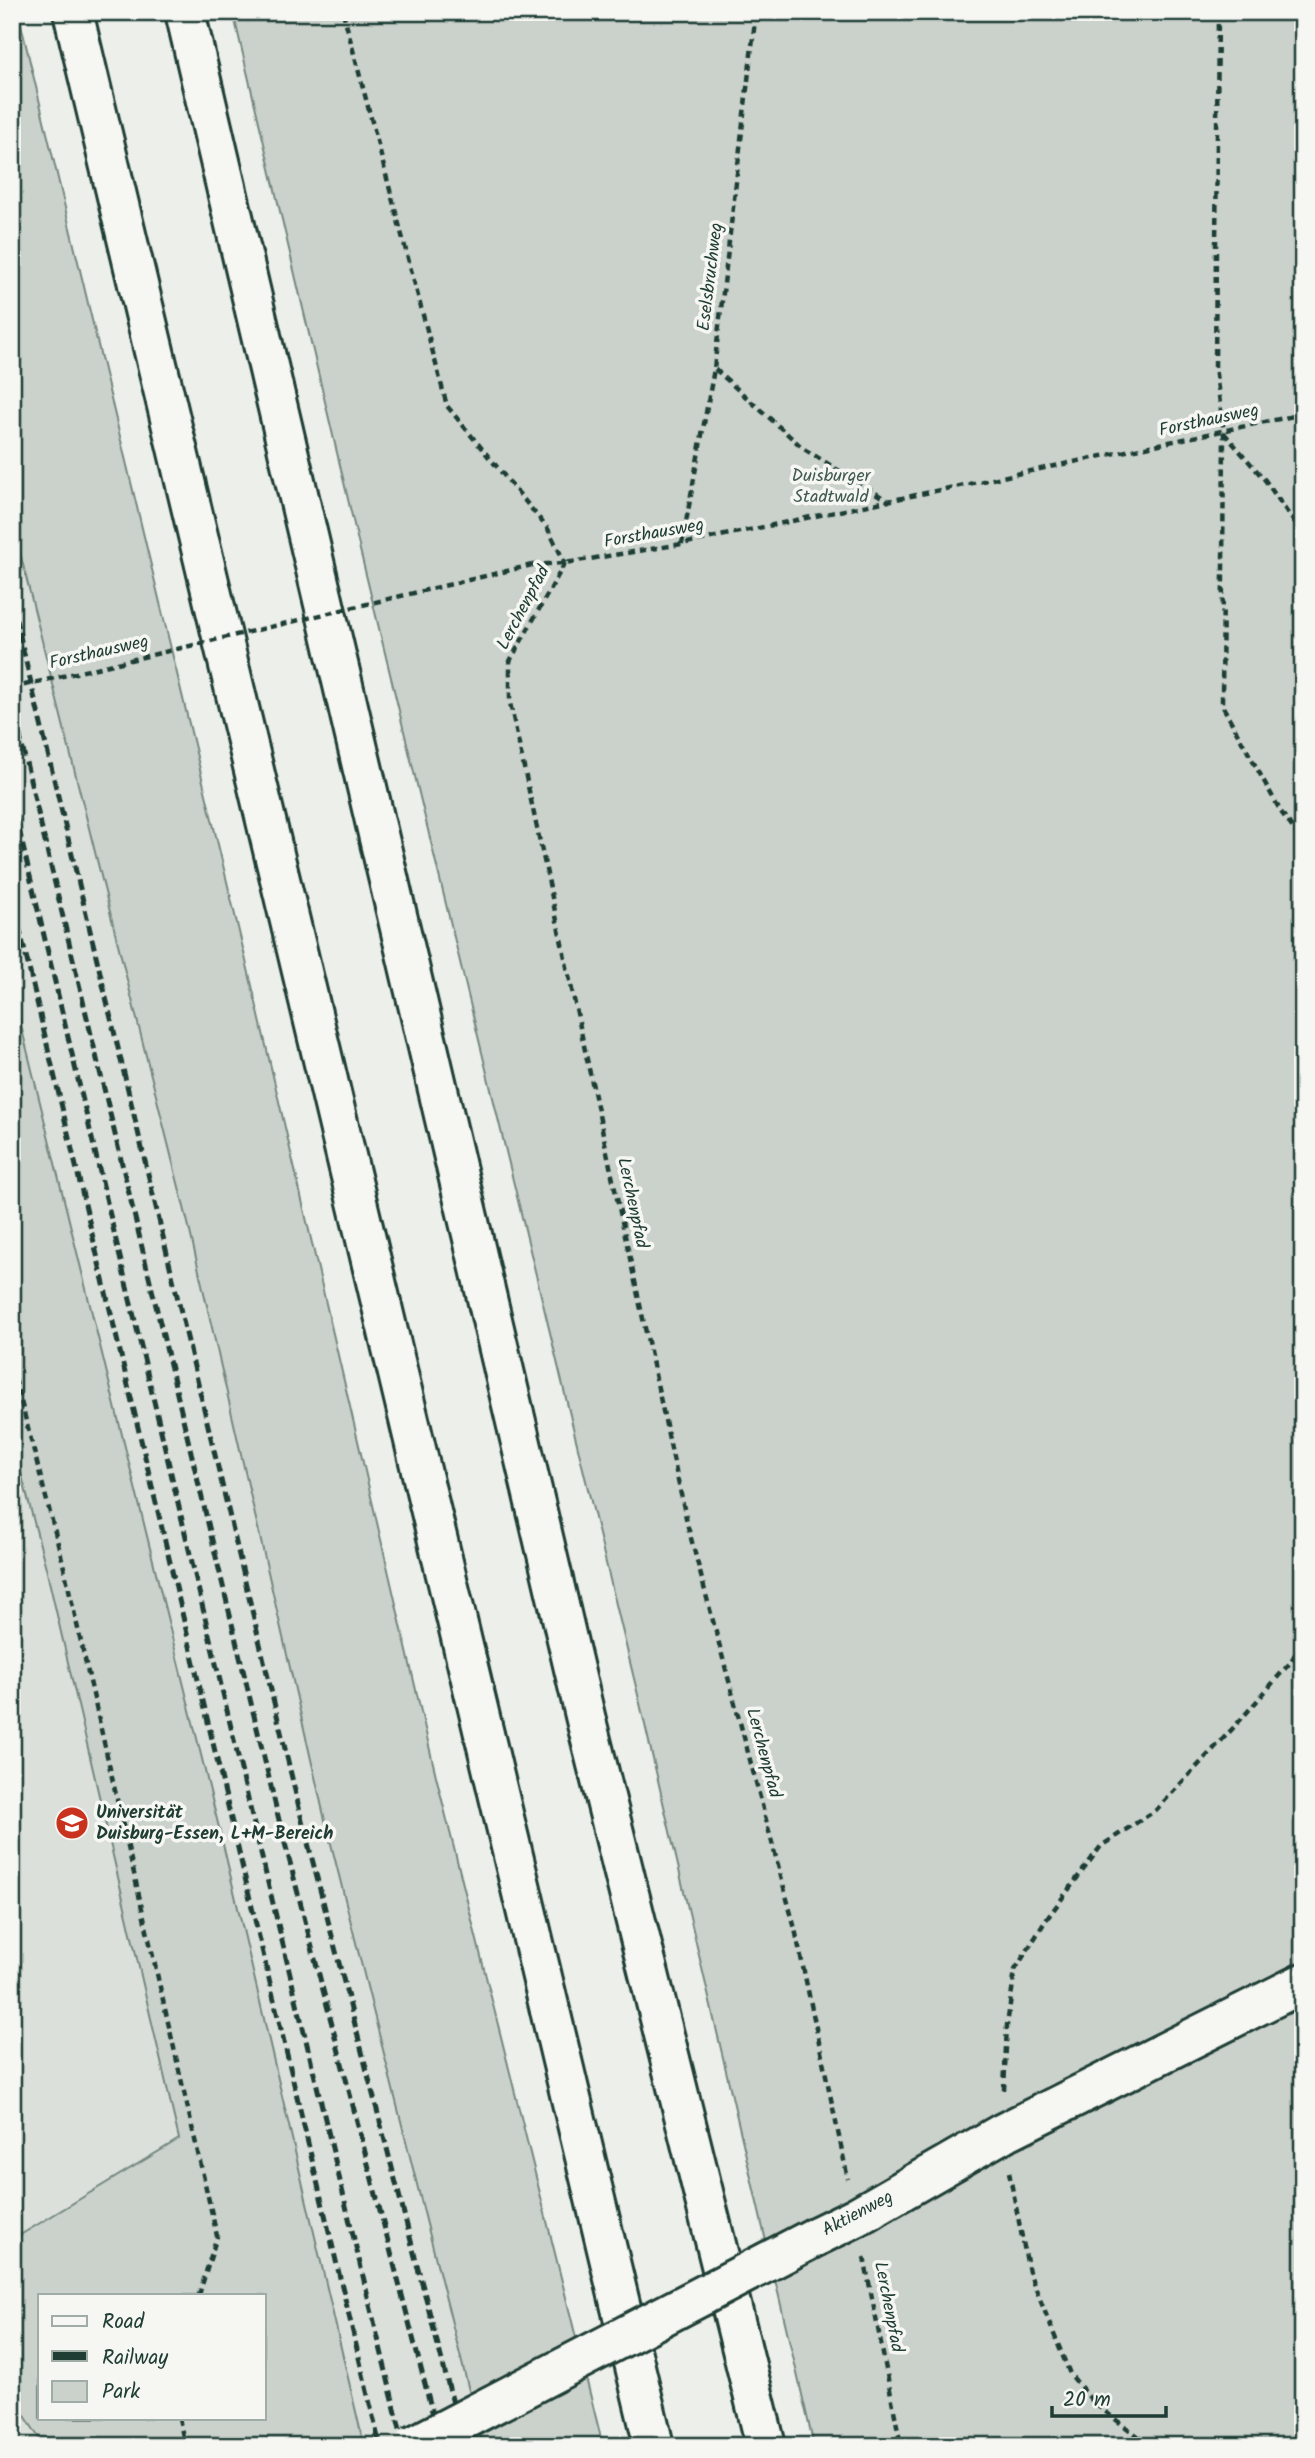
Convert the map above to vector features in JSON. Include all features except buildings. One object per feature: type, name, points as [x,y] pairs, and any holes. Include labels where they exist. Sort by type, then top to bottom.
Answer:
[{"type":"main road","points":[[73,12],[654,2446]]},
{"type":"main road","points":[[185,12],[586,1720],[765,2446]]},
{"type":"main road","name":"Aktienweg","points":[[413,2446],[856,2217],[1001,2134],[1303,1983]]},
{"type":"path","name":"Lerchenpfad","points":[[343,12],[447,406],[548,529],[565,563],[510,662],[510,703],[688,1527],[796,1928],[901,2446]]},
{"type":"path","name":"Eselsbruchweg","points":[[682,544],[714,369],[756,12]]},
{"type":"path","points":[[1218,12],[1215,367],[1224,432],[1222,705],[1282,813],[1303,842]]},
{"type":"path","points":[[714,369],[804,449],[890,502]]},
{"type":"path","name":"Forsthausweg","points":[[12,688],[532,565],[565,563],[682,544],[1303,415]]},
{"type":"path","points":[[1224,432],[1265,480],[1303,535]]},
{"type":"path","points":[[12,1367],[62,1559],[217,2236],[199,2294]]},
{"type":"path","points":[[1151,2446],[1095,2404],[1070,2374],[1030,2272],[1001,2134],[1007,2025],[1015,1970],[1046,1920],[1101,1846],[1156,1811],[1290,1663],[1303,1640]]},
{"type":"path","points":[[178,2420],[185,2446]]},
{"type":"shaded area","points":[[12,521],[188,1223],[324,1816],[483,2446],[364,2446],[223,1844],[12,989]]},
{"type":"shaded area","name":"Universität Duisburg-Essen, L+M-Bereich","points":[[12,1352],[246,2294],[38,2294],[38,2420],[265,2420],[282,2446],[12,2446]]},
{"type":"green space","points":[[12,12],[18,12],[253,990],[436,1776],[603,2446],[483,2446],[324,1816],[188,1223],[12,521]]},
{"type":"green space","name":"Duisburger Stadtwald","points":[[233,12],[1303,12],[1303,2446],[814,2446],[638,1695],[360,550]]},
{"type":"green space","points":[[12,989],[223,1844],[364,2446],[44,2446],[12,2395],[12,2240],[179,2139],[46,1568],[12,1438]]},
{"type":"railway","points":[[12,603],[302,1820],[464,2446]]},
{"type":"railway","points":[[12,704],[279,1820],[441,2446]]},
{"type":"railway","points":[[12,800],[404,2446]]},
{"type":"railway","points":[[12,897],[380,2446]]},
{"type":"place","name":"Universität Duisburg-Essen, L+M-Bereich","points":[[72,1823]]}]
